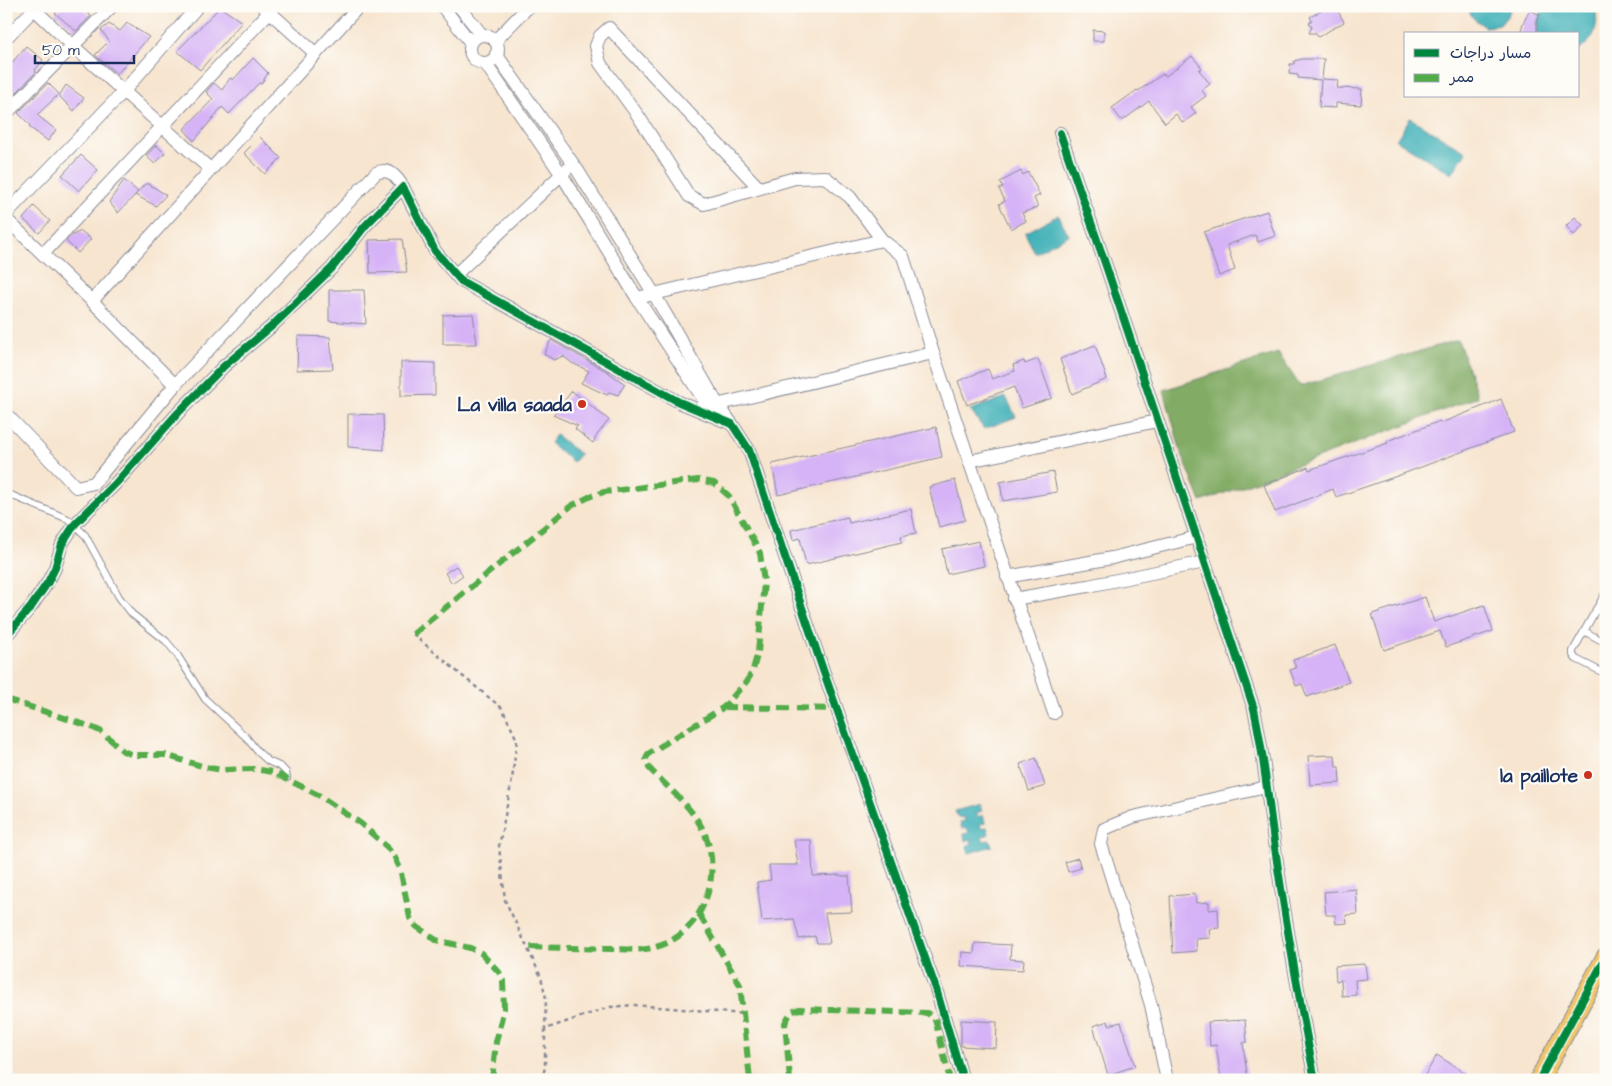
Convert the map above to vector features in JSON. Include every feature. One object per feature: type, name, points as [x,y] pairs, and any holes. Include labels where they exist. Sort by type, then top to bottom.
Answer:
[{"type":"main road","points":[[1539,1080],[1606,957]]},
{"type":"street","points":[[6,114],[112,6]]},
{"type":"street","points":[[6,214],[124,91],[198,6]]},
{"type":"street","points":[[92,300],[359,6]]},
{"type":"street","points":[[442,6],[471,43]]},
{"type":"street","points":[[459,6],[482,35],[492,38],[496,48],[573,164],[654,294],[712,409]]},
{"type":"street","points":[[482,35],[476,37],[471,43],[470,52],[476,61],[485,63],[491,60],[496,48],[529,6]]},
{"type":"street","points":[[6,38],[34,7],[73,46],[210,169]]},
{"type":"street","points":[[43,254],[163,126],[269,8],[316,54]]},
{"type":"street","points":[[758,188],[609,28],[600,36],[596,46],[600,63],[639,117],[689,196],[704,204],[795,178],[825,177],[850,197],[882,240],[903,256],[1014,599],[1054,713]]},
{"type":"street","points":[[485,63],[562,175],[638,298],[712,409],[732,424],[750,450],[823,670],[936,989],[963,1080]]},
{"type":"street","points":[[1060,133],[1254,709],[1259,730],[1291,956],[1315,1080]]},
{"type":"street","points":[[455,275],[573,164]]},
{"type":"street","points":[[6,414],[76,486],[94,483],[175,385],[376,173],[382,170],[393,174],[403,187],[436,251],[461,281],[679,402],[712,409],[933,353]]},
{"type":"street","points":[[6,636],[31,607],[48,582],[55,568],[62,544],[75,524],[116,483],[178,413],[224,366],[278,320],[332,268],[365,226],[403,187]]},
{"type":"street","points":[[6,219],[92,300],[175,385]]},
{"type":"street","points":[[638,298],[882,240]]},
{"type":"street","points":[[969,462],[1156,421]]},
{"type":"street","points":[[1007,577],[1079,564],[1197,537]]},
{"type":"street","points":[[1014,599],[1205,562]]},
{"type":"street","points":[[1079,564],[1088,586]]},
{"type":"street","points":[[1167,1080],[1152,1005],[1101,844],[1104,829],[1133,817],[1266,787]]},
{"type":"lane","points":[[6,493],[68,519],[75,524],[85,535],[119,596],[132,614],[166,641],[176,653],[205,699],[246,737],[268,761],[281,767],[286,772],[287,778]]},
{"type":"lane","points":[[1606,592],[1573,651],[1573,655],[1576,658],[1606,674]]},
{"type":"lane","points":[[1596,609],[1606,615]]},
{"type":"lane","points":[[1584,631],[1606,643]]},
{"type":"path","points":[[413,634],[502,708],[517,740],[512,780],[499,846],[505,900],[542,977],[546,998],[545,1068],[541,1080]]},
{"type":"path","points":[[545,1029],[610,1007],[634,1005],[744,1014]]},
{"type":"green space","points":[[1458,340],[1478,397],[1201,502],[1180,449],[1164,390],[1278,353],[1300,386]]},
{"type":"water","points":[[1466,6],[1512,6],[1500,25],[1485,27],[1473,18]]},
{"type":"water","points":[[1544,6],[1595,6],[1597,20],[1595,32],[1580,49],[1580,32],[1537,32],[1537,21]]},
{"type":"water","points":[[1410,118],[1466,152],[1452,174],[1396,140]]},
{"type":"water","points":[[1058,215],[1069,235],[1035,253],[1025,233]]},
{"type":"water","points":[[1006,397],[1016,417],[984,429],[970,410]]},
{"type":"water","points":[[556,435],[580,454],[573,462],[550,443]]},
{"type":"water","points":[[980,804],[982,811],[976,813],[978,817],[983,815],[985,823],[980,824],[981,828],[987,827],[989,834],[982,837],[984,841],[990,840],[992,846],[969,853],[967,846],[972,844],[971,839],[965,841],[964,834],[969,833],[967,828],[962,829],[960,822],[965,821],[964,817],[958,818],[955,811]]},
{"type":"building","points":[[64,6],[80,6],[91,16],[76,31],[55,13]]},
{"type":"building","points":[[1319,6],[1335,6],[1344,22],[1318,37],[1316,33],[1309,33],[1312,27],[1309,23],[1312,21],[1310,17],[1322,10]]},
{"type":"building","points":[[220,7],[242,22],[200,70],[177,51]]},
{"type":"building","points":[[1530,10],[1540,15],[1537,21],[1537,32],[1521,32]]},
{"type":"building","points":[[127,23],[149,37],[117,74],[95,55],[109,41],[101,30],[109,24],[120,31]]},
{"type":"building","points":[[1093,30],[1104,31],[1104,41],[1093,41]]},
{"type":"building","points":[[26,46],[43,60],[35,70],[36,72],[17,92],[6,82],[6,70]]},
{"type":"building","points":[[1192,56],[1202,68],[1199,70],[1210,84],[1202,90],[1206,96],[1191,107],[1196,113],[1183,123],[1176,114],[1165,123],[1149,101],[1122,121],[1112,108],[1163,74],[1166,76]]},
{"type":"building","points":[[253,58],[268,73],[261,84],[259,83],[229,114],[222,107],[194,141],[184,129],[213,99],[206,92],[214,83],[222,90],[230,78],[233,80]]},
{"type":"building","points":[[1324,59],[1322,79],[1338,80],[1337,88],[1362,89],[1361,105],[1336,103],[1336,108],[1319,107],[1321,80],[1298,78],[1298,75],[1289,74],[1290,64],[1294,64],[1294,61]]},
{"type":"building","points":[[48,83],[59,94],[37,115],[56,130],[48,141],[29,127],[30,125],[18,113]]},
{"type":"building","points":[[66,85],[84,98],[74,111],[59,96]]},
{"type":"building","points":[[260,137],[281,158],[265,174],[244,153]]},
{"type":"building","points":[[156,145],[165,153],[155,164],[146,156]]},
{"type":"building","points":[[81,155],[98,170],[79,191],[62,175]]},
{"type":"building","points":[[1021,171],[1023,175],[1028,172],[1040,195],[1034,198],[1038,207],[1022,213],[1026,221],[1011,229],[999,204],[1005,201],[999,189],[1003,187],[1000,182]]},
{"type":"building","points":[[124,180],[138,192],[118,213],[109,202]]},
{"type":"building","points":[[145,184],[149,184],[166,195],[156,206],[135,195]]},
{"type":"building","points":[[34,206],[50,221],[39,233],[23,219]]},
{"type":"building","points":[[1267,211],[1275,236],[1258,242],[1255,235],[1227,245],[1235,270],[1219,276],[1204,232]]},
{"type":"building","points":[[1575,217],[1583,225],[1574,235],[1566,226]]},
{"type":"building","points":[[81,231],[91,239],[78,253],[66,241]]},
{"type":"building","points":[[402,239],[407,272],[370,273],[369,240]]},
{"type":"building","points":[[329,290],[364,290],[366,324],[329,321]]},
{"type":"building","points":[[473,314],[477,344],[443,344],[443,315]]},
{"type":"building","points":[[298,336],[330,337],[333,369],[297,370]]},
{"type":"building","points":[[551,340],[608,372],[625,384],[618,395],[609,392],[607,395],[581,383],[589,371],[572,363],[563,356],[554,360],[544,354]]},
{"type":"building","points":[[1095,345],[1107,379],[1072,394],[1060,359]]},
{"type":"building","points":[[1038,359],[1052,398],[1022,408],[1014,387],[967,405],[958,381],[988,369],[992,379],[1015,371],[1013,365],[1024,361],[1025,364]]},
{"type":"building","points":[[401,362],[435,363],[435,395],[401,396]]},
{"type":"building","points":[[572,391],[609,420],[593,443],[575,429],[578,426],[553,415]]},
{"type":"building","points":[[1501,399],[1514,432],[1336,497],[1333,489],[1275,512],[1264,485],[1308,467],[1309,470],[1388,443],[1387,441],[1440,421],[1441,423]]},
{"type":"building","points":[[348,414],[383,415],[384,450],[348,447]]},
{"type":"building","points":[[936,427],[942,457],[778,495],[772,464]]},
{"type":"building","points":[[1053,472],[1057,492],[1003,501],[1000,482]]},
{"type":"building","points":[[955,480],[965,520],[939,527],[929,487]]},
{"type":"building","points":[[911,509],[916,533],[901,536],[902,542],[806,565],[800,538],[793,540],[791,530],[848,517],[849,523]]},
{"type":"building","points":[[979,541],[984,566],[947,574],[942,549]]},
{"type":"building","points":[[456,566],[463,575],[452,583],[445,573]]},
{"type":"building","points":[[1425,597],[1434,622],[1484,605],[1493,631],[1446,647],[1440,631],[1384,650],[1372,614]]},
{"type":"building","points":[[1335,645],[1349,682],[1307,697],[1302,684],[1296,686],[1290,670],[1296,668],[1293,660]]},
{"type":"building","points":[[1335,755],[1336,767],[1339,767],[1340,783],[1310,785],[1308,756]]},
{"type":"building","points":[[1036,758],[1045,786],[1029,791],[1020,764]]},
{"type":"building","points":[[794,840],[811,840],[813,876],[849,876],[852,912],[825,913],[830,943],[817,943],[815,936],[799,939],[794,919],[762,921],[757,882],[771,880],[769,865],[798,865]]},
{"type":"building","points":[[1078,858],[1081,868],[1068,872],[1065,862]]},
{"type":"building","points":[[1356,889],[1358,914],[1346,915],[1347,923],[1336,924],[1335,915],[1326,915],[1324,892]]},
{"type":"building","points":[[1195,894],[1196,903],[1209,902],[1209,910],[1218,909],[1219,928],[1209,929],[1210,938],[1196,939],[1197,951],[1173,953],[1170,896]]},
{"type":"building","points":[[975,943],[1011,945],[1010,959],[1024,960],[1023,970],[961,966],[962,952],[974,953]]},
{"type":"building","points":[[1365,964],[1367,979],[1355,980],[1356,995],[1342,996],[1341,980],[1336,981],[1335,966]]},
{"type":"building","points":[[961,1020],[997,1022],[996,1048],[961,1046]]},
{"type":"building","points":[[1245,1020],[1247,1042],[1243,1043],[1247,1075],[1221,1079],[1216,1045],[1210,1046],[1208,1022]]},
{"type":"building","points":[[1108,1021],[1109,1025],[1121,1022],[1135,1066],[1108,1075],[1093,1026]]},
{"type":"building","points":[[1437,1055],[1476,1080],[1422,1080]]},
{"type":"marked path","points":[[413,634],[571,506],[604,492],[698,480],[714,483],[729,496],[760,553],[764,582],[758,652],[752,673],[724,707],[648,754],[646,759],[649,768],[678,796],[697,820],[709,845],[710,881],[706,898],[698,915],[687,929],[673,940],[651,948],[634,950],[527,947]]},
{"type":"marked path","points":[[6,699],[89,726],[102,732],[123,751],[133,755],[165,755],[222,770],[254,769],[273,772],[320,796],[360,823],[386,846],[394,856],[400,868],[410,918],[416,926],[436,940],[470,948],[481,953],[499,972],[503,981],[504,1008],[496,1042],[492,1080]]},
{"type":"marked path","points":[[724,707],[837,709]]},
{"type":"marked path","points":[[699,914],[740,985],[750,1080]]},
{"type":"marked path","points":[[790,1080],[785,1023],[791,1012],[799,1009],[927,1013],[934,1018],[936,1023],[950,1080]]},
{"type":"cycle path","points":[[1060,133],[1254,709],[1289,935],[1315,1080]]},
{"type":"cycle path","points":[[6,636],[31,607],[48,582],[55,568],[62,544],[75,524],[116,483],[178,413],[224,366],[272,326],[332,268],[365,226],[403,187],[435,251],[461,281],[679,402],[732,424],[749,450],[823,670],[936,989],[963,1080]]},
{"type":"cycle path","points":[[1539,1080],[1606,957]]},
{"type":"place","name":"La villa saada","points":[[582,404]]},
{"type":"place","name":"la paillote","points":[[1588,775]]}]
